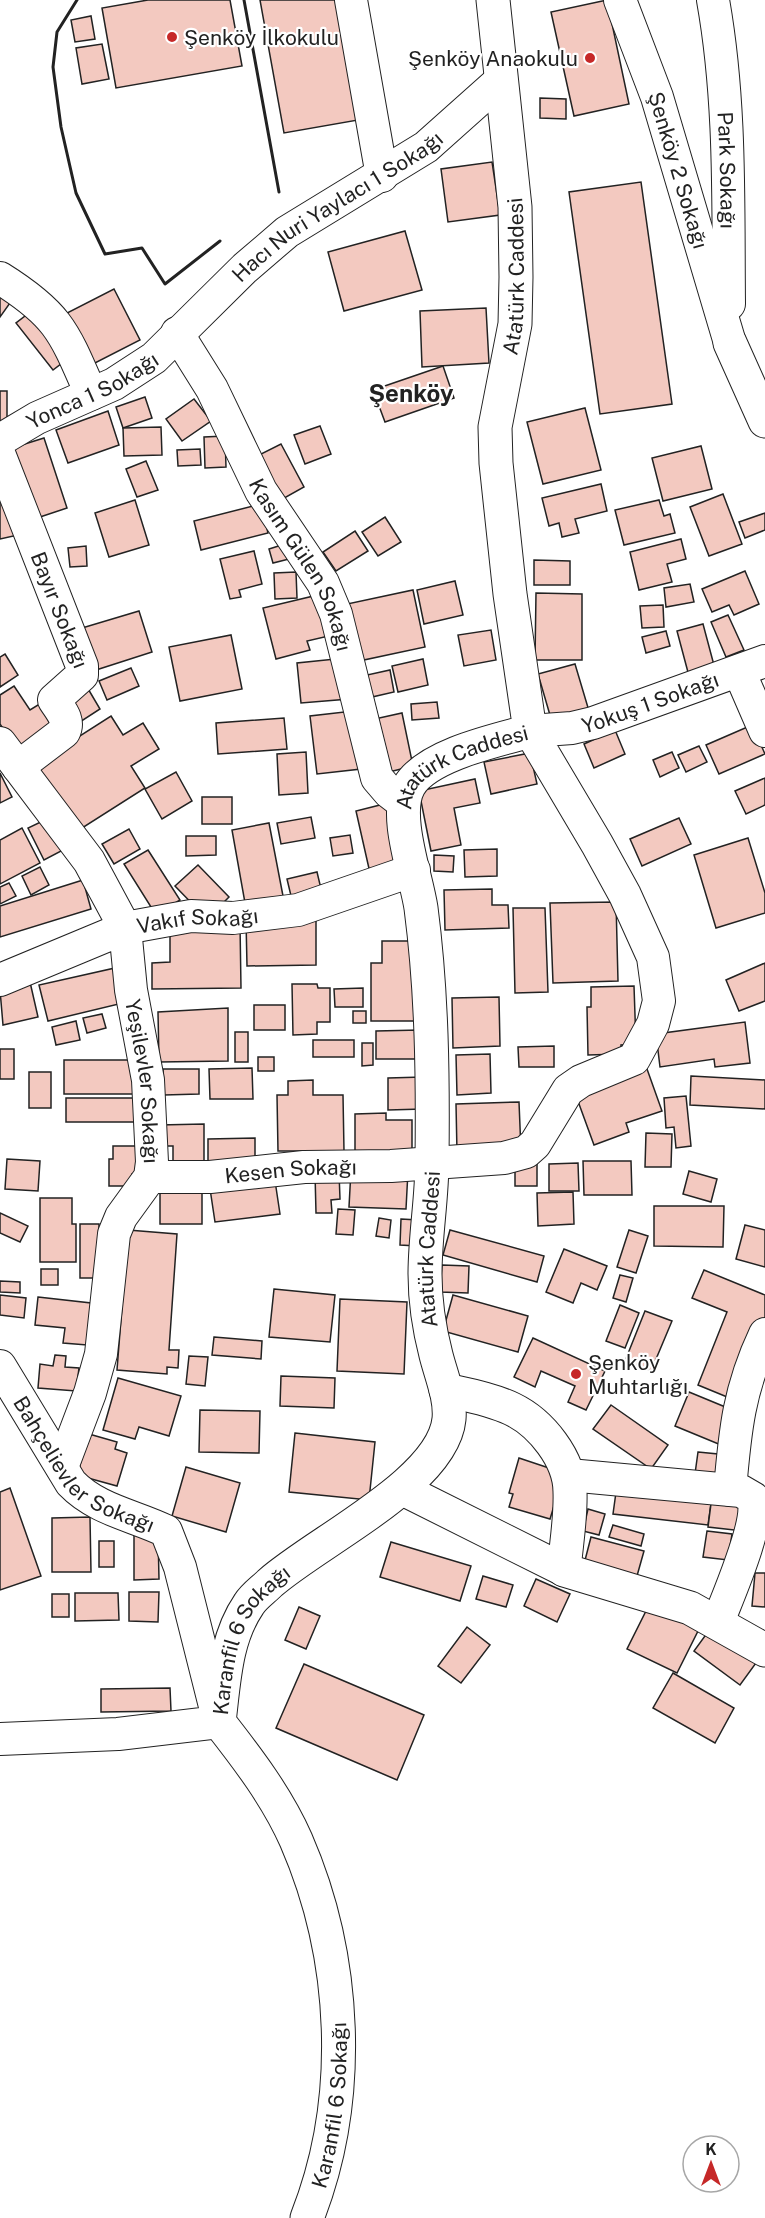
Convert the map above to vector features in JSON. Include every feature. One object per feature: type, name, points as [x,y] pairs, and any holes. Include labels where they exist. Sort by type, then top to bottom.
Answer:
[{"type":"street","points":[[351,0],[382,176]]},
{"type":"street","name":"Atatürk Caddesi","points":[[402,1489],[429,1460],[444,1439],[449,1417],[446,1390],[428,1321],[426,1286],[432,1164],[428,982],[414,870],[402,802],[409,786],[419,774],[440,762],[493,741],[530,731],[510,594],[496,463],[495,427],[514,324],[516,277],[515,207],[492,0]]},
{"type":"street","name":"Şenköy 2 Sokağı","points":[[620,0],[657,97],[730,343]]},
{"type":"street","name":"Park Sokağı","points":[[712,0],[724,80],[728,140],[730,343]]},
{"type":"street","name":"Hacı Nuri Yaylacı 1 Sokağı","points":[[177,333],[287,232],[426,147],[500,81]]},
{"type":"street","points":[[0,278],[33,299],[52,318],[67,338],[91,394]]},
{"type":"street","name":"Yonca 1 Sokağı","points":[[0,440],[37,418],[130,375],[154,357],[177,333]]},
{"type":"street","name":"Kasım Gülen Sokağı","points":[[177,333],[212,389],[261,491],[323,583],[336,614],[377,778],[402,802]]},
{"type":"street","points":[[730,343],[765,421]]},
{"type":"street","name":"Bayır Sokağı","points":[[0,456],[82,666],[82,675],[54,700],[66,719],[67,726],[64,732],[9,755]]},
{"type":"street","points":[[752,666],[765,731]]},
{"type":"street","name":"Yokuş 1 Sokağı","points":[[530,731],[593,723],[752,666]]},
{"type":"street","name":"Kesen Sokağı","points":[[150,1177],[210,1177],[304,1167],[432,1164],[504,1158],[526,1152],[545,1130],[568,1090],[581,1081],[634,1059],[653,1024],[659,1001],[658,979],[648,941],[597,844],[530,731]]},
{"type":"street","name":"Vakıf Sokağı","points":[[9,755],[89,861],[125,928],[190,916],[233,918],[298,910],[414,870]]},
{"type":"street","points":[[0,980],[125,928]]},
{"type":"street","name":"Yeşilevler Sokağı","points":[[62,1467],[90,1393],[101,1354],[114,1234],[121,1217],[150,1177],[148,1080],[131,990],[125,928]]},
{"type":"street","points":[[730,1490],[739,1401],[749,1367],[765,1334]]},
{"type":"street","name":"Bahçelievler Sokağı","points":[[0,1366],[62,1467],[82,1494],[100,1506],[134,1516],[166,1531],[180,1567],[219,1722]]},
{"type":"street","points":[[446,1390],[492,1401],[515,1410],[549,1440],[569,1475],[571,1493],[564,1570]]},
{"type":"street","points":[[569,1475],[748,1493],[755,1504],[754,1556],[718,1622]]},
{"type":"street","points":[[402,1489],[564,1570],[607,1585],[662,1598],[718,1622],[765,1650]]},
{"type":"street","name":"Karanfil 6 Sokağı","points":[[307,2218],[318,2192],[332,2128],[338,2059],[338,2002],[328,1941],[296,1840],[251,1763],[219,1722],[228,1654],[236,1625],[251,1600],[311,1551],[402,1489]]},
{"type":"street","points":[[0,1739],[118,1734],[219,1722]]},
{"type":"building","name":"Şenköy İlkokulu","points":[[148,0],[230,0],[242,66],[116,88],[102,8]]},
{"type":"building","points":[[260,0],[343,0],[364,119],[284,133]]},
{"type":"building","name":"Şenköy Anaokulu","points":[[607,0],[629,104],[574,116],[551,12]]},
{"type":"building","points":[[91,16],[95,39],[75,42],[71,20]]},
{"type":"building","points":[[102,44],[109,79],[82,84],[76,48]]},
{"type":"building","points":[[540,98],[566,99],[566,119],[540,118]]},
{"type":"building","points":[[492,162],[500,215],[448,222],[441,169]]},
{"type":"building","points":[[641,182],[672,404],[600,414],[569,192]]},
{"type":"building","points":[[405,231],[422,290],[344,311],[328,252]]},
{"type":"building","points":[[114,289],[140,340],[93,364],[67,313]]},
{"type":"building","points":[[0,296],[10,303],[0,317]]},
{"type":"building","points":[[486,308],[489,363],[422,367],[420,311]]},
{"type":"building","points":[[29,313],[66,360],[53,370],[16,323]]},
{"type":"building","points":[[443,366],[454,398],[385,422],[373,390]]},
{"type":"building","points":[[0,391],[7,391],[7,422],[0,422]]},
{"type":"building","points":[[145,397],[152,418],[123,428],[116,407]]},
{"type":"building","points":[[194,399],[211,421],[182,441],[166,419]]},
{"type":"building","points":[[585,408],[601,470],[543,484],[527,422]]},
{"type":"building","points":[[108,411],[119,445],[68,463],[56,430]]},
{"type":"building","points":[[320,426],[331,454],[305,464],[294,435]]},
{"type":"building","points":[[161,427],[162,455],[124,456],[123,428]]},
{"type":"building","points":[[225,436],[226,467],[205,468],[204,437]]},
{"type":"building","points":[[44,438],[67,508],[34,519],[12,448]]},
{"type":"building","points":[[281,444],[304,487],[279,501],[255,457]]},
{"type":"building","points":[[701,446],[712,489],[663,501],[652,458]]},
{"type":"building","points":[[200,449],[201,465],[178,466],[177,450]]},
{"type":"building","points":[[146,461],[158,490],[137,497],[126,469]]},
{"type":"building","points":[[0,478],[18,535],[0,539]]},
{"type":"building","points":[[601,484],[607,511],[575,519],[579,533],[562,537],[559,523],[549,526],[542,498]]},
{"type":"building","points":[[723,494],[742,544],[709,556],[690,507]]},
{"type":"building","points":[[135,500],[149,545],[109,557],[95,513]]},
{"type":"building","points":[[659,500],[664,516],[670,514],[675,533],[624,545],[615,510]]},
{"type":"building","points":[[261,504],[268,533],[201,550],[194,521]]},
{"type":"building","points":[[765,513],[765,530],[745,538],[739,522]]},
{"type":"building","points":[[385,517],[401,542],[378,556],[362,532]]},
{"type":"building","points":[[355,531],[368,551],[336,571],[323,552]]},
{"type":"building","points":[[681,539],[686,559],[667,564],[672,582],[639,590],[630,552]]},
{"type":"building","points":[[288,543],[293,558],[273,563],[269,549]]},
{"type":"building","points":[[86,546],[87,566],[70,567],[68,548]]},
{"type":"building","points":[[254,551],[262,584],[239,590],[241,597],[230,599],[220,559]]},
{"type":"building","points":[[534,560],[570,561],[570,585],[534,585]]},
{"type":"building","points":[[745,571],[759,604],[734,615],[729,605],[712,612],[702,589]]},
{"type":"building","points":[[296,572],[297,598],[275,599],[274,573]]},
{"type":"building","points":[[455,581],[463,615],[424,624],[417,590]]},
{"type":"building","points":[[690,584],[694,602],[666,607],[664,588]]},
{"type":"building","points":[[413,590],[425,647],[359,661],[347,604]]},
{"type":"building","points":[[536,593],[582,594],[582,660],[535,660]]},
{"type":"building","points":[[322,594],[333,635],[307,641],[310,650],[276,659],[263,608]]},
{"type":"building","points":[[663,605],[664,627],[642,628],[640,606]]},
{"type":"building","points":[[139,611],[152,652],[96,670],[82,628]]},
{"type":"building","points":[[728,615],[744,650],[726,657],[711,622]]},
{"type":"building","points":[[703,624],[715,669],[689,676],[677,631]]},
{"type":"building","points":[[491,630],[496,660],[464,666],[458,635]]},
{"type":"building","points":[[666,631],[670,646],[646,653],[642,637]]},
{"type":"building","points":[[231,635],[242,689],[180,701],[169,647]]},
{"type":"building","points":[[5,654],[18,675],[0,687],[0,657]]},
{"type":"building","points":[[345,658],[349,699],[301,703],[297,663]]},
{"type":"building","points":[[423,659],[428,685],[398,692],[392,666]]},
{"type":"building","points":[[575,664],[589,711],[552,722],[538,674]]},
{"type":"building","points":[[131,668],[139,686],[107,700],[99,681]]},
{"type":"building","points":[[390,670],[394,692],[372,697],[367,675]]},
{"type":"building","points":[[14,686],[30,710],[46,700],[61,724],[18,752],[0,724],[0,695]]},
{"type":"building","points":[[87,687],[100,709],[80,722],[66,700]]},
{"type":"building","points":[[437,702],[439,718],[412,720],[411,704]]},
{"type":"building","points":[[353,711],[361,769],[317,774],[310,716]]},
{"type":"building","points":[[402,713],[413,766],[381,774],[370,720]]},
{"type":"building","points":[[111,716],[123,735],[143,723],[159,749],[131,766],[145,788],[79,830],[36,764]]},
{"type":"building","points":[[284,718],[287,749],[218,754],[216,723]]},
{"type":"building","points":[[752,725],[765,754],[719,774],[706,745]]},
{"type":"building","points":[[615,730],[625,754],[594,768],[584,744]]},
{"type":"building","points":[[699,746],[707,762],[686,772],[678,755]]},
{"type":"building","points":[[306,752],[308,793],[279,795],[277,754]]},
{"type":"building","points":[[672,752],[679,768],[660,777],[653,760]]},
{"type":"building","points":[[530,753],[537,784],[491,794],[484,762]]},
{"type":"building","points":[[176,772],[192,801],[162,819],[145,789]]},
{"type":"building","points":[[0,773],[12,797],[0,803]]},
{"type":"building","points":[[765,778],[765,805],[746,814],[735,791]]},
{"type":"building","points":[[475,779],[480,803],[454,808],[461,845],[431,851],[419,791]]},
{"type":"building","points":[[202,797],[232,797],[232,824],[202,824]]},
{"type":"building","points":[[388,803],[403,865],[370,873],[356,811]]},
{"type":"building","points":[[311,817],[315,838],[281,844],[277,823]]},
{"type":"building","points":[[49,818],[65,849],[44,860],[28,828]]},
{"type":"building","points":[[679,818],[691,844],[642,866],[630,839]]},
{"type":"building","points":[[269,823],[283,896],[245,903],[232,830]]},
{"type":"building","points":[[22,828],[40,863],[0,884],[0,840]]},
{"type":"building","points":[[129,829],[140,849],[114,864],[102,844]]},
{"type":"building","points":[[350,835],[353,853],[333,856],[330,838]]},
{"type":"building","points":[[186,836],[216,836],[216,855],[186,856]]},
{"type":"building","points":[[748,838],[765,893],[765,913],[716,928],[694,855]]},
{"type":"building","points":[[497,849],[497,876],[465,877],[464,850]]},
{"type":"building","points":[[148,850],[180,900],[156,915],[124,864]]},
{"type":"building","points":[[434,855],[454,856],[453,872],[434,871]]},
{"type":"building","points":[[198,865],[229,897],[207,919],[175,886]]},
{"type":"building","points":[[40,867],[49,885],[31,895],[22,876]]},
{"type":"building","points":[[317,872],[322,893],[292,900],[287,879]]},
{"type":"building","points":[[83,880],[91,909],[0,937],[0,906]]},
{"type":"building","points":[[9,883],[16,896],[0,904],[0,887]]},
{"type":"building","points":[[492,889],[492,905],[508,905],[509,928],[445,930],[444,890]]},
{"type":"building","points":[[616,902],[618,981],[553,983],[550,903]]},
{"type":"building","points":[[513,908],[545,908],[548,992],[515,993]]},
{"type":"building","points":[[316,919],[316,965],[247,966],[246,920]]},
{"type":"building","points":[[240,924],[241,988],[152,989],[152,963],[170,962],[170,925]]},
{"type":"building","points":[[382,941],[420,941],[421,1021],[371,1021],[371,963],[382,963]]},
{"type":"building","points":[[765,963],[765,1001],[739,1011],[726,980]]},
{"type":"building","points":[[115,968],[123,1003],[48,1021],[39,985]]},
{"type":"building","points":[[30,982],[38,1017],[3,1025],[0,990]]},
{"type":"building","points":[[292,984],[317,984],[318,988],[330,988],[330,1022],[317,1022],[317,1034],[293,1035]]},
{"type":"building","points":[[634,986],[636,1044],[621,1045],[621,1054],[588,1055],[587,1007],[591,1007],[591,987]]},
{"type":"building","points":[[363,988],[363,1007],[335,1007],[334,989]]},
{"type":"building","points":[[499,997],[500,1046],[453,1048],[452,998]]},
{"type":"building","points":[[254,1005],[285,1005],[285,1030],[254,1030]]},
{"type":"building","points":[[228,1008],[228,1061],[159,1062],[158,1012]]},
{"type":"building","points":[[353,1011],[366,1011],[366,1023],[353,1023]]},
{"type":"building","points":[[102,1014],[106,1028],[87,1033],[83,1018]]},
{"type":"building","points":[[76,1021],[80,1040],[56,1045],[52,1027]]},
{"type":"building","points":[[745,1022],[750,1063],[715,1067],[714,1059],[660,1067],[656,1034]]},
{"type":"building","points":[[420,1030],[420,1059],[376,1059],[376,1031]]},
{"type":"building","points":[[235,1032],[248,1032],[248,1062],[235,1062]]},
{"type":"building","points":[[313,1040],[354,1040],[354,1057],[313,1057]]},
{"type":"building","points":[[362,1043],[373,1043],[373,1065],[362,1066]]},
{"type":"building","points":[[554,1046],[554,1067],[519,1067],[518,1047]]},
{"type":"building","points":[[0,1049],[14,1049],[14,1079],[0,1079]]},
{"type":"building","points":[[490,1054],[491,1093],[457,1095],[456,1055]]},
{"type":"building","points":[[258,1057],[274,1057],[274,1071],[258,1071]]},
{"type":"building","points":[[64,1060],[138,1060],[138,1094],[64,1094]]},
{"type":"building","points":[[252,1068],[253,1099],[210,1099],[209,1069]]},
{"type":"building","points":[[163,1069],[199,1069],[199,1094],[164,1095]]},
{"type":"building","points":[[647,1069],[662,1111],[626,1123],[629,1132],[594,1145],[575,1093]]},
{"type":"building","points":[[29,1072],[51,1072],[51,1108],[29,1108]]},
{"type":"building","points":[[691,1076],[765,1080],[765,1109],[690,1105]]},
{"type":"building","points":[[423,1077],[423,1109],[388,1110],[388,1078]]},
{"type":"building","points":[[313,1080],[313,1095],[343,1095],[344,1151],[278,1151],[277,1095],[288,1095],[288,1081]]},
{"type":"building","points":[[686,1096],[691,1146],[676,1148],[674,1127],[666,1128],[664,1098]]},
{"type":"building","points":[[66,1098],[139,1098],[139,1122],[66,1122]]},
{"type":"building","points":[[519,1102],[521,1151],[457,1153],[456,1104]]},
{"type":"building","points":[[386,1113],[386,1120],[412,1120],[412,1158],[355,1159],[355,1114]]},
{"type":"building","points":[[204,1124],[204,1171],[173,1171],[173,1146],[159,1146],[159,1125]]},
{"type":"building","points":[[646,1133],[672,1134],[671,1167],[645,1167]]},
{"type":"building","points":[[255,1138],[255,1161],[208,1162],[208,1139]]},
{"type":"building","points":[[113,1146],[142,1146],[142,1174],[132,1174],[132,1186],[109,1186],[109,1159],[113,1159]]},
{"type":"building","points":[[515,1158],[537,1158],[537,1186],[515,1186]]},
{"type":"building","points":[[7,1159],[40,1161],[38,1191],[5,1189]]},
{"type":"building","points":[[583,1161],[631,1161],[632,1195],[584,1195]]},
{"type":"building","points":[[578,1163],[579,1191],[549,1191],[549,1164]]},
{"type":"building","points":[[351,1170],[408,1171],[406,1209],[349,1207]]},
{"type":"building","points":[[689,1171],[717,1179],[711,1202],[683,1194]]},
{"type":"building","points":[[339,1172],[340,1199],[331,1200],[332,1213],[316,1213],[315,1173]]},
{"type":"building","points":[[274,1174],[280,1214],[215,1222],[209,1182]]},
{"type":"building","points":[[160,1182],[202,1182],[202,1224],[160,1224]]},
{"type":"building","points":[[573,1192],[574,1224],[538,1226],[537,1193]]},
{"type":"building","points":[[40,1198],[72,1198],[72,1224],[76,1224],[76,1262],[40,1262]]},
{"type":"building","points":[[654,1206],[724,1206],[723,1247],[654,1246]]},
{"type":"building","points":[[338,1209],[355,1210],[353,1235],[336,1234]]},
{"type":"building","points":[[0,1213],[28,1226],[20,1242],[0,1233]]},
{"type":"building","points":[[379,1218],[391,1220],[389,1238],[376,1236]]},
{"type":"building","points":[[401,1219],[418,1220],[417,1246],[400,1245]]},
{"type":"building","points":[[80,1224],[99,1224],[99,1278],[80,1278]]},
{"type":"building","points":[[745,1225],[765,1230],[765,1267],[736,1259]]},
{"type":"building","points":[[128,1230],[177,1234],[169,1350],[179,1350],[178,1368],[167,1367],[167,1374],[117,1370]]},
{"type":"building","points":[[450,1230],[544,1256],[537,1282],[443,1255]]},
{"type":"building","points":[[629,1230],[648,1236],[636,1273],[617,1267]]},
{"type":"building","points":[[564,1249],[607,1266],[597,1290],[581,1283],[573,1303],[546,1292]]},
{"type":"building","points":[[442,1265],[469,1266],[468,1293],[440,1292]]},
{"type":"building","points":[[41,1269],[58,1269],[58,1285],[41,1285]]},
{"type":"building","points":[[704,1270],[765,1295],[765,1319],[732,1399],[698,1385],[727,1312],[692,1298]]},
{"type":"building","points":[[620,1275],[633,1278],[626,1302],[613,1298]]},
{"type":"building","points":[[0,1281],[20,1282],[20,1293],[0,1292]]},
{"type":"building","points":[[274,1289],[335,1295],[330,1342],[269,1337]]},
{"type":"building","points":[[0,1295],[26,1298],[24,1318],[0,1315]]},
{"type":"building","points":[[453,1295],[528,1316],[518,1352],[443,1331]]},
{"type":"building","points":[[38,1297],[91,1303],[87,1345],[63,1343],[65,1328],[35,1325]]},
{"type":"building","points":[[340,1299],[407,1302],[404,1374],[337,1371]]},
{"type":"building","points":[[620,1305],[639,1313],[625,1348],[606,1341]]},
{"type":"building","points":[[645,1311],[672,1321],[651,1371],[625,1361]]},
{"type":"building","points":[[214,1337],[262,1341],[261,1359],[212,1355]]},
{"type":"building","name":"Şenköy Muhtarlığı","points":[[533,1338],[605,1371],[586,1410],[568,1402],[575,1386],[541,1371],[535,1387],[514,1377]]},
{"type":"building","points":[[55,1355],[66,1356],[65,1367],[79,1368],[76,1391],[38,1388],[40,1364],[53,1366]]},
{"type":"building","points":[[189,1356],[208,1357],[205,1386],[186,1384]]},
{"type":"building","points":[[281,1376],[335,1378],[334,1408],[280,1406]]},
{"type":"building","points":[[118,1378],[181,1396],[169,1436],[139,1427],[135,1439],[103,1430]]},
{"type":"building","points":[[689,1392],[735,1411],[721,1445],[675,1426]]},
{"type":"building","points":[[611,1405],[668,1445],[651,1469],[593,1429]]},
{"type":"building","points":[[200,1410],[260,1411],[259,1453],[199,1452]]},
{"type":"building","points":[[295,1433],[375,1442],[369,1500],[289,1492]]},
{"type":"building","points":[[89,1434],[117,1442],[115,1449],[127,1453],[117,1486],[77,1475]]},
{"type":"building","points":[[698,1452],[728,1455],[724,1484],[694,1481]]},
{"type":"building","points":[[519,1458],[564,1473],[550,1519],[509,1507],[513,1494],[509,1493]]},
{"type":"building","points":[[186,1467],[240,1483],[226,1532],[172,1516]]},
{"type":"building","points":[[617,1485],[712,1496],[708,1525],[613,1514]]},
{"type":"building","points":[[10,1488],[41,1576],[0,1590],[0,1492]]},
{"type":"building","points":[[712,1496],[746,1500],[743,1531],[708,1527]]},
{"type":"building","points":[[588,1509],[605,1514],[599,1535],[583,1531]]},
{"type":"building","points":[[90,1517],[91,1572],[52,1572],[52,1518]]},
{"type":"building","points":[[613,1525],[644,1534],[641,1546],[609,1537]]},
{"type":"building","points":[[707,1531],[732,1534],[728,1560],[703,1557]]},
{"type":"building","points":[[134,1535],[158,1535],[159,1579],[134,1580]]},
{"type":"building","points":[[591,1537],[644,1551],[635,1583],[583,1568]]},
{"type":"building","points":[[99,1541],[114,1541],[114,1567],[99,1567]]},
{"type":"building","points":[[391,1542],[471,1566],[460,1601],[380,1577]]},
{"type":"building","points":[[755,1573],[765,1573],[765,1607],[752,1606]]},
{"type":"building","points":[[483,1576],[513,1585],[506,1607],[476,1599]]},
{"type":"building","points":[[536,1579],[570,1594],[557,1622],[524,1606]]},
{"type":"building","points":[[129,1592],[159,1592],[158,1622],[129,1621]]},
{"type":"building","points":[[75,1593],[118,1593],[119,1620],[75,1621]]},
{"type":"building","points":[[52,1594],[69,1594],[69,1617],[52,1617]]},
{"type":"building","points":[[651,1601],[701,1625],[677,1673],[627,1649]]},
{"type":"building","points":[[299,1607],[320,1616],[306,1649],[285,1640]]},
{"type":"building","points":[[467,1627],[490,1645],[461,1683],[438,1666]]},
{"type":"building","points":[[710,1629],[756,1663],[740,1685],[694,1651]]},
{"type":"building","points":[[304,1664],[424,1715],[397,1780],[276,1728]]},
{"type":"building","points":[[673,1673],[734,1708],[715,1743],[653,1708]]},
{"type":"building","points":[[170,1688],[171,1711],[101,1712],[101,1689]]},
{"type":"wall","points":[[77,0],[57,32],[53,67],[61,127],[76,193],[105,254],[142,248],[165,284],[220,241]]},
{"type":"wall","points":[[244,0],[279,192]]},
{"type":"place","name":"Şenköy İlkokulu","points":[[172,37]]},
{"type":"place","name":"Şenköy Anaokulu","points":[[590,58]]},
{"type":"place","name":"Şenköy Muhtarlığı","points":[[576,1374]]},
{"type":"district","name":"Şenköy","points":[[411,393]]}]
